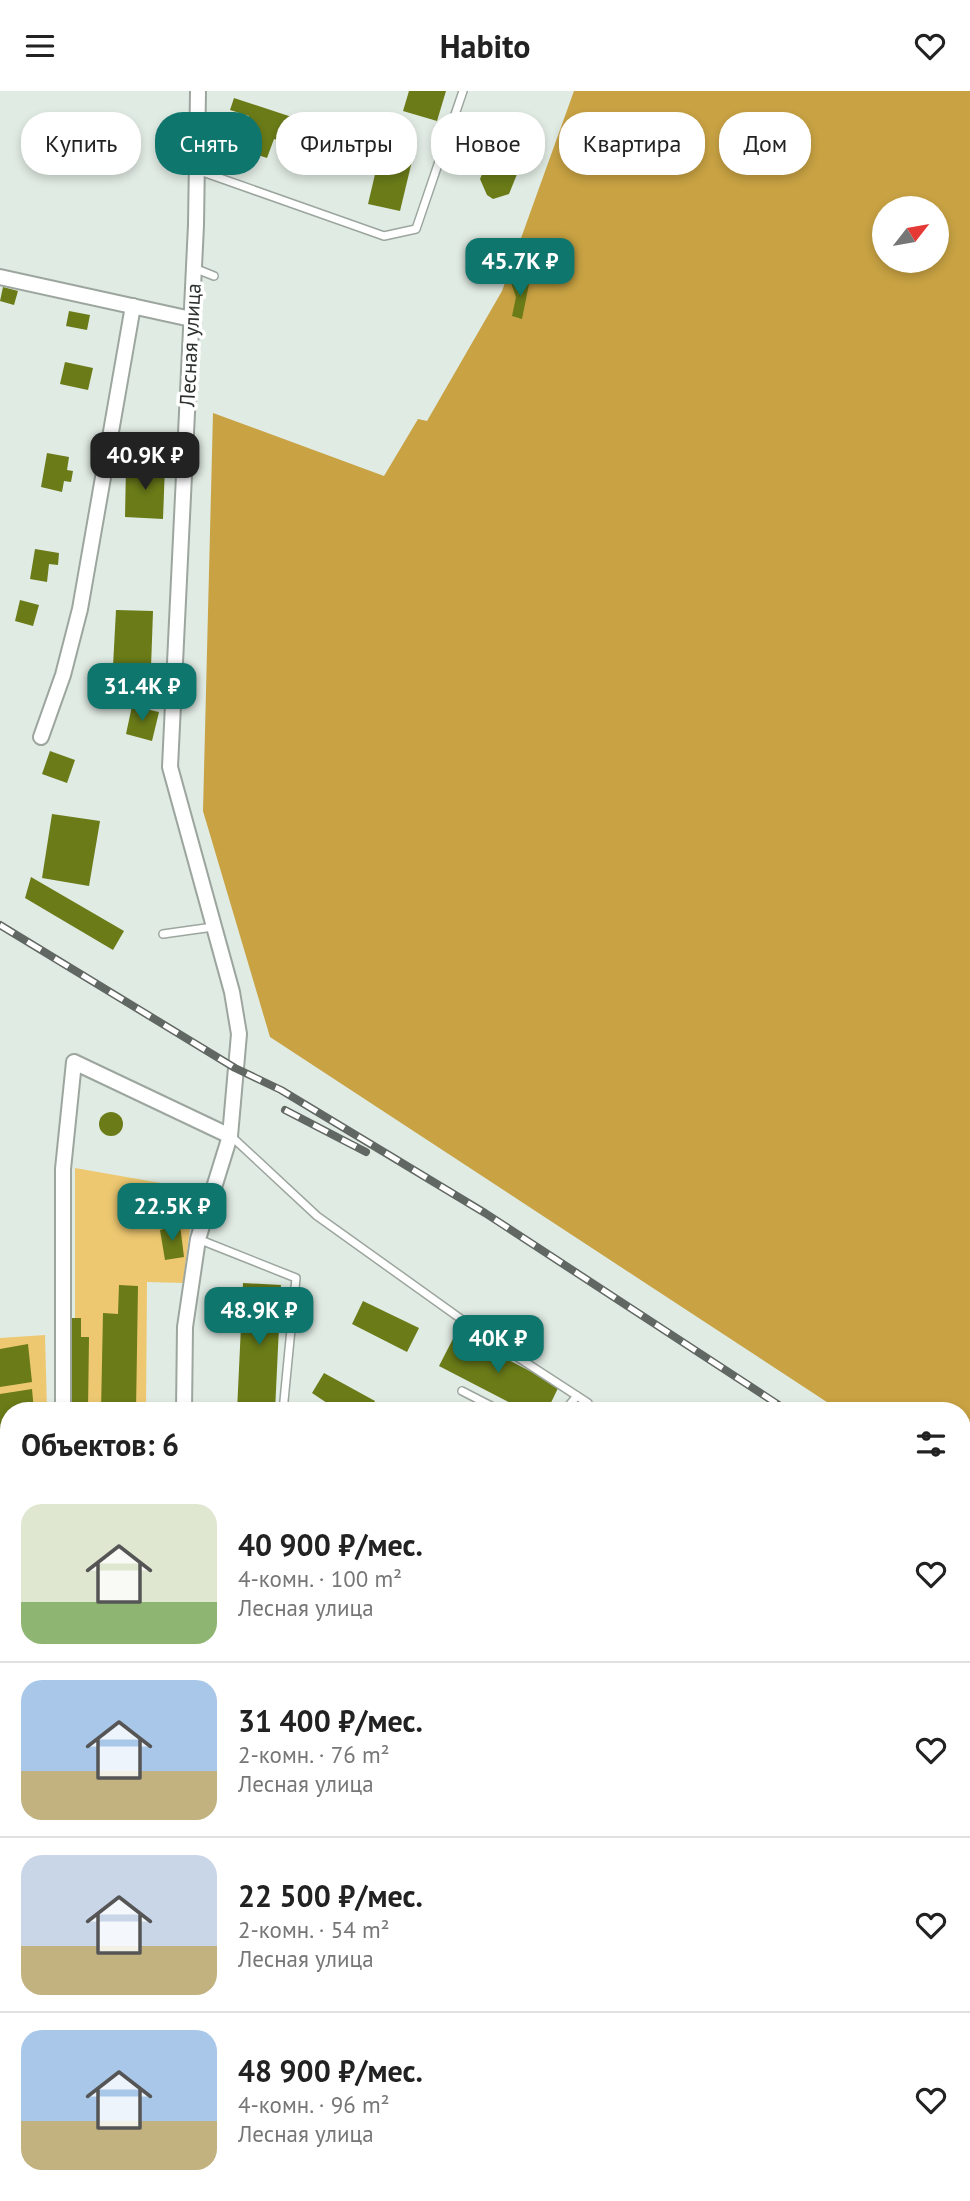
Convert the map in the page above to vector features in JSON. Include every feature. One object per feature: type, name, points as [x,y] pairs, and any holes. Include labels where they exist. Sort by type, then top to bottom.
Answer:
[{"type":"street","name":"Лесная улица","points":[[198,91],[198,112]]},
{"type":"street","name":"Лесная улица","points":[[197,175],[170,767],[214,927],[239,1034],[230,1136]]},
{"type":"street","points":[[0,277],[191,319]]},
{"type":"street","points":[[41,737],[63,675],[80,609],[132,306]]},
{"type":"street","points":[[63,1402],[63,1169],[74,1062],[230,1136],[198,1239],[185,1327],[184,1402]]},
{"type":"lane","points":[[211,175],[384,236],[405,234],[416,229],[463,91]]},
{"type":"lane","points":[[194,268],[214,276]]},
{"type":"lane","points":[[163,934],[214,927]]},
{"type":"lane","points":[[230,1136],[317,1216],[482,1334],[587,1402]]},
{"type":"lane","points":[[198,1239],[296,1278],[284,1402]]},
{"type":"lane","points":[[462,1391],[483,1402]]},
{"type":"lane","points":[[572,1402],[577,1396]]},
{"type":"shaded area","points":[[574,91],[970,91],[970,1402],[827,1402],[270,1037],[203,811],[213,413],[384,476],[418,419],[427,421],[502,291],[559,133],[559,175],[705,175],[705,112],[566,112]]},
{"type":"shaded area","points":[[75,1168],[195,1189],[183,1283],[147,1282],[146,1402],[75,1402]]},
{"type":"shaded area","points":[[45,1335],[47,1402],[0,1402],[0,1338]]},
{"type":"building","points":[[409,91],[446,91],[440,112],[431,112],[431,119],[417,115],[417,112],[403,111]]},
{"type":"building","points":[[234,98],[277,112],[276,140],[267,158],[262,156],[262,112],[230,110]]},
{"type":"building","points":[[375,175],[409,175],[400,211],[368,204]]},
{"type":"building","points":[[482,175],[517,175],[509,194],[493,199],[487,195],[480,179]]},
{"type":"building","points":[[510,280],[529,284],[522,319],[512,316],[516,297]]},
{"type":"building","points":[[3,287],[18,291],[14,305],[0,301]]},
{"type":"building","points":[[69,311],[90,315],[87,330],[66,326]]},
{"type":"building","points":[[65,362],[93,368],[88,390],[60,384]]},
{"type":"building","points":[[47,453],[69,457],[67,470],[73,471],[71,482],[64,481],[62,492],[41,487]]},
{"type":"building","points":[[165,466],[163,519],[125,517],[126,467]]},
{"type":"building","points":[[35,549],[59,553],[58,565],[49,564],[47,582],[30,579]]},
{"type":"building","points":[[20,600],[39,605],[33,626],[15,621]]},
{"type":"building","points":[[116,610],[153,611],[151,668],[113,666]]},
{"type":"building","points":[[132,706],[159,712],[152,741],[126,734]]},
{"type":"building","points":[[50,751],[75,760],[67,783],[42,774]]},
{"type":"building","points":[[52,814],[100,821],[89,886],[42,878]]},
{"type":"building","points":[[31,877],[124,931],[113,950],[25,898]]},
{"type":"building","points":[[111,1112],[119,1116],[123,1124],[119,1132],[111,1136],[103,1132],[99,1124],[103,1116]]},
{"type":"building","points":[[180,1225],[184,1257],[165,1260],[160,1230]]},
{"type":"building","points":[[243,1283],[281,1285],[275,1402],[237,1402]]},
{"type":"building","points":[[119,1285],[138,1286],[136,1402],[101,1402],[103,1313],[118,1314]]},
{"type":"building","points":[[363,1301],[419,1328],[407,1352],[352,1324]]},
{"type":"building","points":[[68,1318],[81,1318],[81,1337],[89,1337],[88,1402],[66,1402]]},
{"type":"building","points":[[456,1333],[559,1386],[551,1402],[509,1402],[439,1366]]},
{"type":"building","points":[[28,1344],[32,1382],[0,1387],[0,1349]]},
{"type":"building","points":[[324,1373],[375,1401],[326,1402],[312,1393]]},
{"type":"building","points":[[32,1389],[33,1402],[0,1402],[0,1394]]},
{"type":"railway","points":[[0,925],[235,1068],[281,1090],[485,1213],[774,1402]]},
{"type":"railway","points":[[285,1110],[366,1152]]}]
